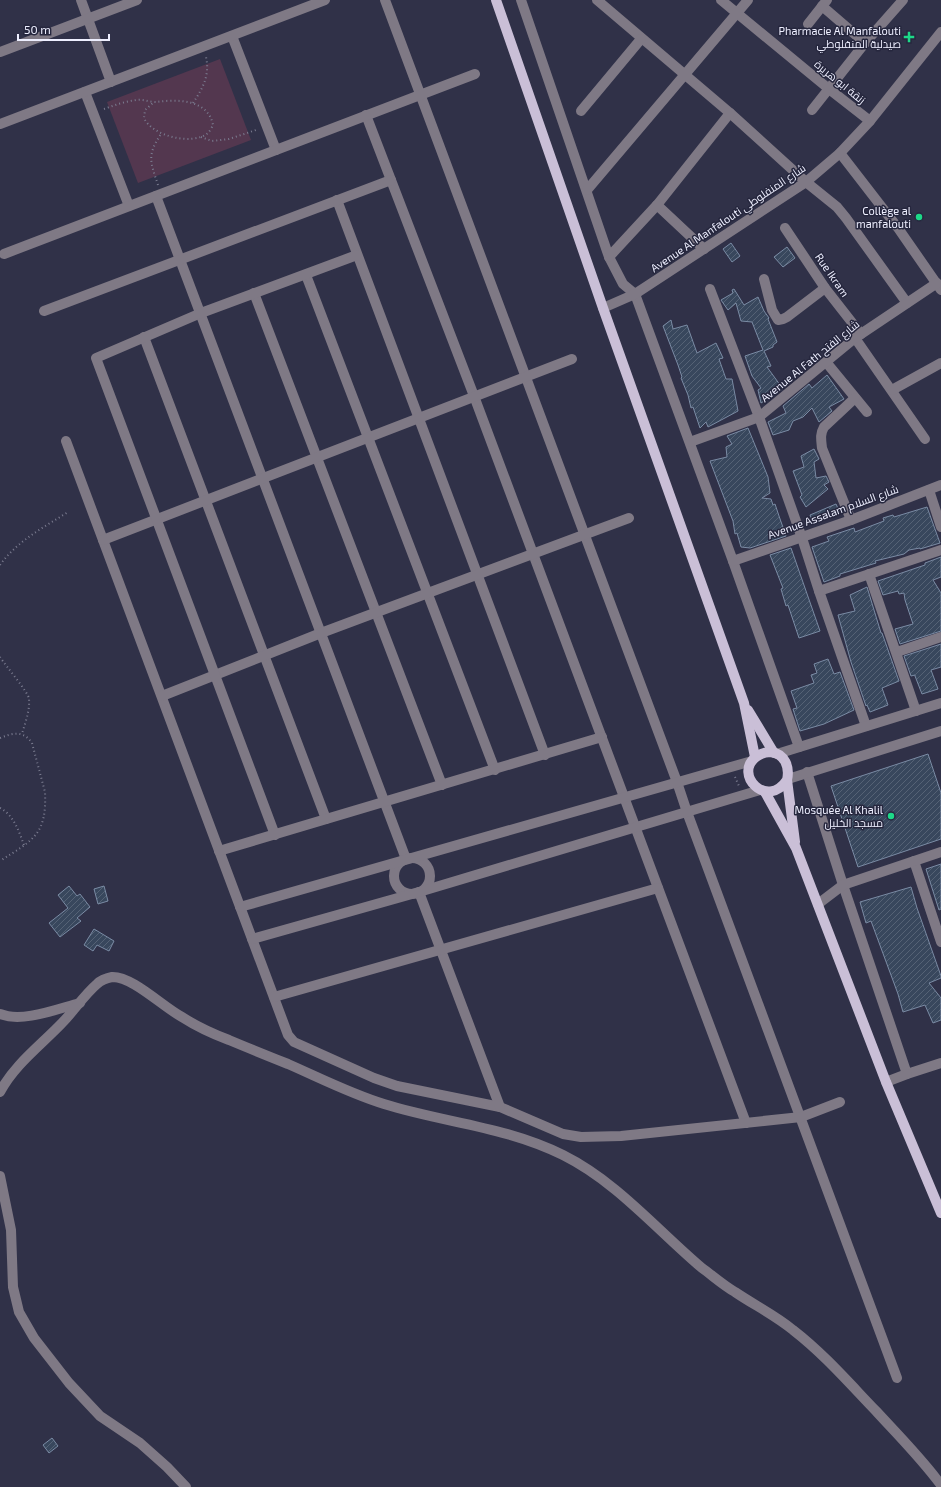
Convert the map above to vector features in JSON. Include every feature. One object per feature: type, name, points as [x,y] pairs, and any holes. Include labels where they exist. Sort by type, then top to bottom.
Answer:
[{"type":"main road","points":[[496,0],[603,308],[744,703],[754,759]]},
{"type":"main road","points":[[744,703],[775,753]]},
{"type":"main road","points":[[763,791],[778,789],[783,786],[787,779],[789,771],[787,764],[783,758],[775,753],[767,752],[754,759],[749,767],[750,780],[754,786],[763,791],[796,848],[886,1082],[941,1213]]},
{"type":"main road","points":[[787,779],[796,848]]},
{"type":"street","points":[[81,0],[112,82]]},
{"type":"street","points":[[0,52],[137,0]]},
{"type":"street","points":[[0,124],[324,0]]},
{"type":"street","points":[[385,0],[898,1378]]},
{"type":"street","points":[[521,0],[609,257],[623,284],[635,294],[690,442],[799,747]]},
{"type":"street","points":[[597,0],[730,113],[806,182],[837,207],[907,303]]},
{"type":"street","name":"زنقة ابو هريرة","points":[[721,0],[870,121]]},
{"type":"street","points":[[587,190],[748,0]]},
{"type":"street","points":[[812,110],[865,43],[903,0]]},
{"type":"street","points":[[808,24],[824,3],[865,43]]},
{"type":"street","name":"Avenue Al Manfalouti شارع المنفلوطي","points":[[603,308],[635,294],[806,182],[840,153],[870,121],[941,32]]},
{"type":"street","points":[[232,36],[276,150]]},
{"type":"street","points":[[581,111],[642,39]]},
{"type":"street","points":[[4,254],[475,74]]},
{"type":"street","points":[[85,92],[129,206]]},
{"type":"street","points":[[609,257],[657,205],[730,113]]},
{"type":"street","points":[[366,116],[474,396],[746,1123]]},
{"type":"street","points":[[840,153],[898,228],[939,286]]},
{"type":"street","points":[[44,311],[391,180]]},
{"type":"street","points":[[159,195],[180,260],[406,859]]},
{"type":"street","points":[[336,200],[545,755]]},
{"type":"street","points":[[657,205],[704,249]]},
{"type":"street","name":"Rue Ikram","points":[[785,228],[925,438]]},
{"type":"street","points":[[275,835],[96,358],[200,313],[357,256]]},
{"type":"street","points":[[306,275],[494,770]]},
{"type":"street","points":[[764,279],[772,310],[778,320],[787,317],[826,288]]},
{"type":"street","name":"Avenue Al Fath شارع الفتح","points":[[690,442],[758,417],[858,336],[907,303],[939,286]]},
{"type":"street","points":[[710,289],[802,538],[819,592],[866,726]]},
{"type":"street","points":[[254,293],[442,785]]},
{"type":"street","points":[[144,337],[326,819]]},
{"type":"street","points":[[103,540],[418,417],[572,359]]},
{"type":"street","points":[[826,362],[867,412]]},
{"type":"street","points":[[892,390],[941,363]]},
{"type":"street","points":[[851,520],[822,448],[821,433],[835,414],[854,398]]},
{"type":"street","points":[[66,441],[288,1035],[294,1042],[374,1078],[397,1086],[500,1107],[563,1134],[581,1137],[621,1136],[801,1117],[840,1102]]},
{"type":"street","name":"Avenue Assalam شارع السلام","points":[[733,561],[802,538],[941,485]]},
{"type":"street","points":[[928,490],[941,527]]},
{"type":"street","points":[[162,696],[376,612],[629,518]]},
{"type":"street","points":[[819,592],[941,550]]},
{"type":"street","points":[[869,574],[916,711]]},
{"type":"street","points":[[897,652],[941,637]]},
{"type":"street","points":[[775,753],[941,703]]},
{"type":"street","points":[[787,779],[941,731]]},
{"type":"street","points":[[219,851],[602,737]]},
{"type":"street","points":[[240,907],[624,796],[732,767],[754,759]]},
{"type":"street","points":[[807,772],[843,886],[907,1074]]},
{"type":"street","points":[[252,939],[636,828],[742,795],[763,791]]},
{"type":"street","points":[[818,904],[843,886],[941,852]]},
{"type":"street","points":[[406,859],[418,859],[427,866],[429,872],[428,884],[418,892],[407,893],[398,887],[395,882],[395,870],[397,865],[406,859]]},
{"type":"street","points":[[914,861],[941,942]]},
{"type":"street","points":[[274,997],[658,888]]},
{"type":"street","points":[[418,892],[500,1107]]},
{"type":"street","points":[[0,1092],[4,1083],[14,1071],[64,1021],[98,982],[109,978],[122,978],[132,982],[181,1017],[220,1037],[288,1064],[350,1092],[386,1105],[423,1115],[509,1134],[538,1144],[583,1166],[605,1180],[684,1252],[713,1276],[734,1292],[791,1328],[815,1347],[835,1366],[919,1458],[941,1485]]},
{"type":"street","points":[[0,1014],[6,1017],[21,1017],[80,1003]]},
{"type":"street","points":[[886,1082],[941,1063]]},
{"type":"street","points":[[0,1176],[11,1230],[13,1288],[19,1312],[34,1338],[69,1383],[100,1416],[140,1443],[167,1467],[186,1487]]},
{"type":"path","points":[[193,104],[203,88],[207,77],[208,66],[203,47]]},
{"type":"path","points":[[94,114],[117,104],[138,99],[154,102],[170,100],[193,104],[207,111],[212,118],[213,125],[209,133],[201,137],[191,139],[161,134],[150,128],[144,118],[145,110],[154,102]]},
{"type":"path","points":[[201,137],[212,141],[229,139],[267,127]]},
{"type":"path","points":[[159,195],[150,157],[153,146],[161,134]]},
{"type":"path","points":[[0,565],[9,552],[29,536],[68,512]]},
{"type":"path","points":[[0,657],[27,693],[29,698],[28,714],[22,734]]},
{"type":"path","points":[[0,738],[9,734],[22,734],[27,736],[32,743],[46,792],[45,812],[40,830],[35,838],[0,862]]},
{"type":"path","points":[[732,767],[742,795]]},
{"type":"path","points":[[0,808],[4,810],[12,819],[24,845]]},
{"type":"shaded area","points":[[220,59],[251,140],[138,183],[107,102]]},
{"type":"building","points":[[731,243],[740,256],[732,262],[723,249]]},
{"type":"building","points":[[787,247],[795,258],[783,267],[774,257]]},
{"type":"building","points":[[734,289],[744,305],[758,297],[769,318],[768,319],[777,342],[773,345],[773,347],[764,351],[771,366],[767,367],[783,389],[761,403],[758,390],[761,388],[752,376],[745,356],[763,350],[752,322],[741,321],[736,303],[728,310],[721,300],[733,293],[732,290]]},
{"type":"building","points":[[671,320],[673,329],[687,325],[697,353],[716,343],[723,358],[719,359],[726,379],[732,379],[738,411],[708,427],[706,422],[700,428],[693,407],[691,408],[678,365],[663,326]]},
{"type":"building","points":[[827,375],[844,399],[829,407],[832,411],[819,422],[812,408],[803,417],[793,421],[789,430],[773,435],[768,422],[786,413],[783,406],[809,384],[812,388]]},
{"type":"building","points":[[748,428],[768,477],[770,493],[762,498],[771,499],[773,505],[775,504],[786,536],[750,548],[741,547],[737,533],[735,534],[733,521],[710,461],[727,457],[726,447],[732,444],[727,436]]},
{"type":"building","points":[[814,449],[819,459],[814,462],[816,478],[826,476],[829,482],[824,485],[828,489],[806,507],[800,497],[802,495],[793,471],[804,467],[801,456]]},
{"type":"building","points":[[836,504],[840,513],[813,522],[810,515]]},
{"type":"building","points":[[927,507],[940,543],[920,549],[909,550],[904,554],[875,561],[876,563],[840,574],[840,576],[824,582],[812,547],[829,541],[827,537],[854,528],[855,532],[884,521],[883,518],[893,515],[894,517]]},
{"type":"building","points":[[791,548],[820,631],[799,638],[788,605],[786,606],[781,589],[783,588],[770,555]]},
{"type":"building","points":[[941,557],[941,577],[933,580],[941,593],[941,631],[900,644],[895,629],[913,624],[904,593],[899,594],[898,591],[883,595],[878,581],[925,565],[925,563]]},
{"type":"building","points":[[867,587],[881,633],[899,681],[882,688],[888,705],[870,712],[867,705],[866,706],[851,662],[838,615],[855,611],[850,595]]},
{"type":"building","points":[[941,644],[941,667],[931,670],[938,689],[922,694],[915,675],[911,676],[904,656]]},
{"type":"building","points":[[828,659],[834,674],[840,672],[854,710],[824,724],[800,731],[793,709],[797,708],[791,691],[814,683],[811,675],[817,673],[814,664]]},
{"type":"building","name":"Mosquée Al Khalil مسجد الخليل","points":[[928,754],[941,793],[941,839],[858,867],[831,786]]},
{"type":"building","points":[[941,864],[941,909],[939,910],[926,869]]},
{"type":"building","points":[[69,886],[77,896],[80,894],[90,907],[77,918],[81,921],[60,937],[49,923],[68,908],[58,895]]},
{"type":"building","points":[[104,886],[108,901],[98,904],[94,889]]},
{"type":"building","points":[[911,887],[941,976],[941,978],[929,983],[941,998],[941,1020],[933,1023],[925,1005],[903,1012],[898,994],[871,921],[866,923],[860,902]]},
{"type":"building","points":[[94,929],[114,941],[109,951],[97,945],[93,951],[84,945]]},
{"type":"building","points":[[52,1438],[58,1446],[49,1453],[43,1445]]},
{"type":"place","name":"Pharmacie Al Manfalouti صيدلية المنفلوطي","points":[[909,37]]},
{"type":"place","name":"Collège al manfalouti","points":[[919,217]]},
{"type":"place","name":"Mosquée Al Khalil مسجد الخليل","points":[[891,816]]}]
